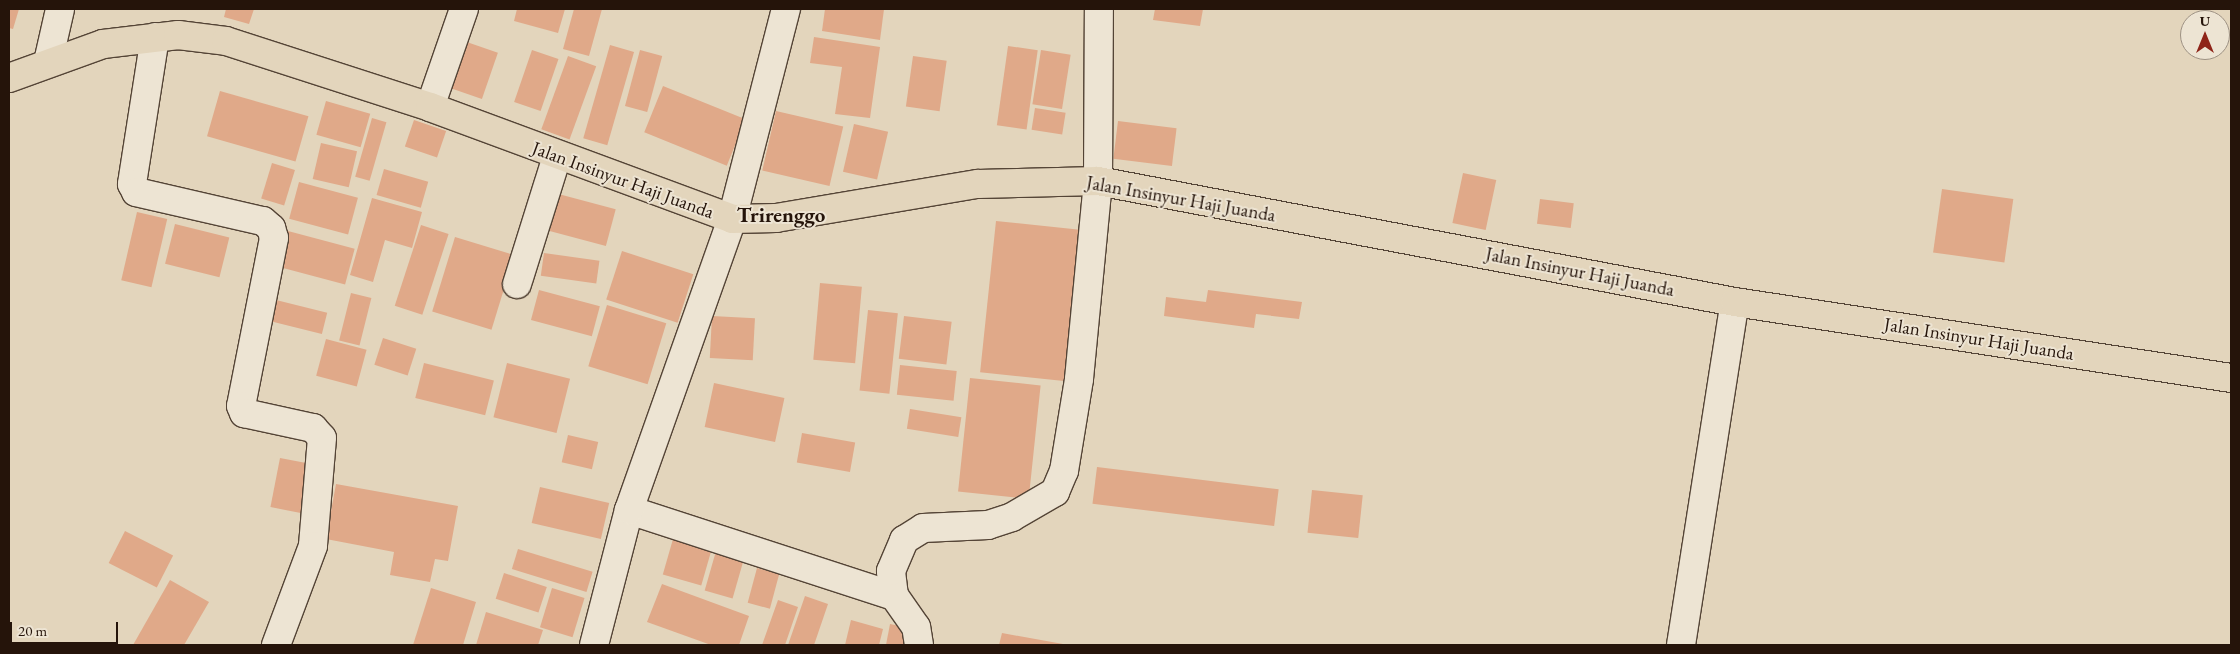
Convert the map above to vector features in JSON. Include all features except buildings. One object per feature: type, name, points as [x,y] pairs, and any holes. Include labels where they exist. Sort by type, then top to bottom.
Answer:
[{"type":"main road","name":"Jalan Insinyur Haji Juanda","points":[[9,78],[48,62],[103,44],[155,37],[226,41],[430,106],[557,156],[732,219],[776,218],[978,184],[1098,181],[1735,302],[2231,378]]},
{"type":"street","points":[[48,62],[60,9]]},
{"type":"street","points":[[430,106],[464,9]]},
{"type":"street","points":[[594,645],[628,510],[732,219],[786,9]]},
{"type":"street","points":[[920,645],[916,627],[894,596],[892,571],[904,540],[923,528],[988,524],[1012,518],[1055,492],[1064,471],[1080,378],[1098,181],[1099,9]]},
{"type":"street","points":[[155,37],[132,184],[136,192],[263,221],[271,228],[274,238],[241,406],[244,413],[313,428],[322,438],[312,546],[276,645]]},
{"type":"street","points":[[516,284],[557,156]]},
{"type":"street","points":[[1681,645],[1735,302]]},
{"type":"street","points":[[628,510],[894,596]]},
{"type":"district","name":"Trirenggo","points":[[781,215]]}]
